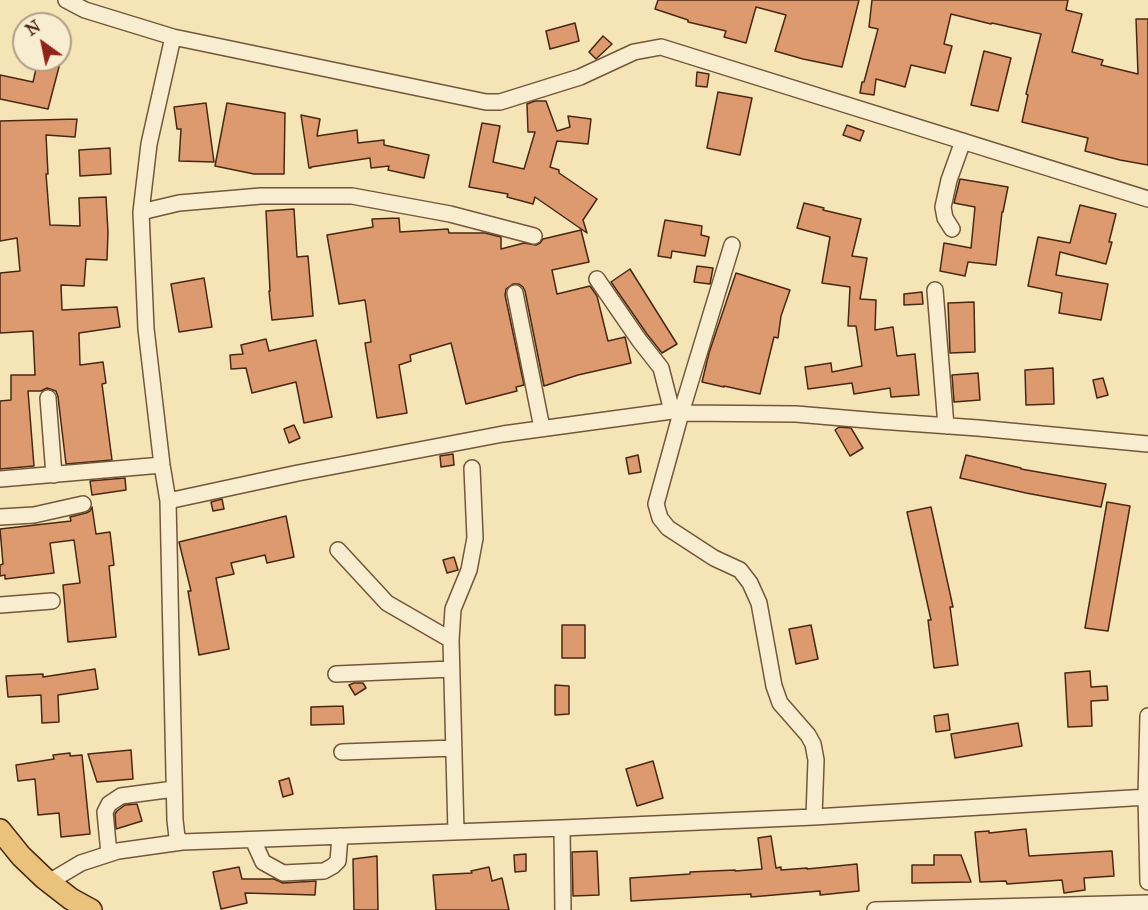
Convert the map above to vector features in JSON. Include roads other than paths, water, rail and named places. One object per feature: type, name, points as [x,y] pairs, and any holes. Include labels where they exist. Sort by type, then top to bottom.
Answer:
[{"type":"highway","points":[[0,831],[21,856],[49,882],[91,910]]},
{"type":"street","points":[[66,0],[85,10],[173,37],[486,102],[500,102],[580,77],[634,52],[661,46],[1148,199]]},
{"type":"street","points":[[173,37],[149,144],[141,212],[146,329],[168,501],[174,789],[176,832],[182,842]]},
{"type":"street","points":[[952,229],[945,218],[943,207],[949,180],[963,141]]},
{"type":"street","points":[[141,212],[180,203],[261,196],[352,196],[450,214],[534,236]]},
{"type":"street","points":[[732,245],[676,412],[656,504],[660,518],[668,528],[714,558],[740,570],[750,583],[759,603],[774,686],[780,703],[813,744],[816,760],[814,817]]},
{"type":"street","points":[[597,279],[661,368],[676,412]]},
{"type":"street","points":[[935,290],[946,426]]},
{"type":"street","points":[[515,293],[542,428]]},
{"type":"street","points":[[48,398],[54,474]]},
{"type":"street","points":[[168,501],[298,473],[542,428],[676,412],[796,414],[1148,444]]},
{"type":"street","points":[[0,479],[162,465]]},
{"type":"street","points":[[456,832],[451,640],[453,609],[469,570],[475,538],[472,468]]},
{"type":"street","points":[[0,518],[34,515],[83,504]]},
{"type":"street","points":[[338,550],[387,603],[451,640]]},
{"type":"street","points":[[0,605],[52,601]]},
{"type":"street","points":[[336,674],[451,669]]},
{"type":"street","points":[[1148,716],[1148,882]]},
{"type":"street","points":[[342,752],[454,748]]},
{"type":"street","points":[[109,854],[105,813],[109,804],[121,796],[174,789]]},
{"type":"street","points":[[49,882],[81,863],[118,851],[182,842],[814,817],[1147,797]]},
{"type":"street","points":[[562,828],[563,910]]},
{"type":"street","points":[[253,840],[263,862],[283,873],[324,871],[333,866],[338,861],[340,836]]},
{"type":"street","points":[[875,910],[1148,903]]}]
